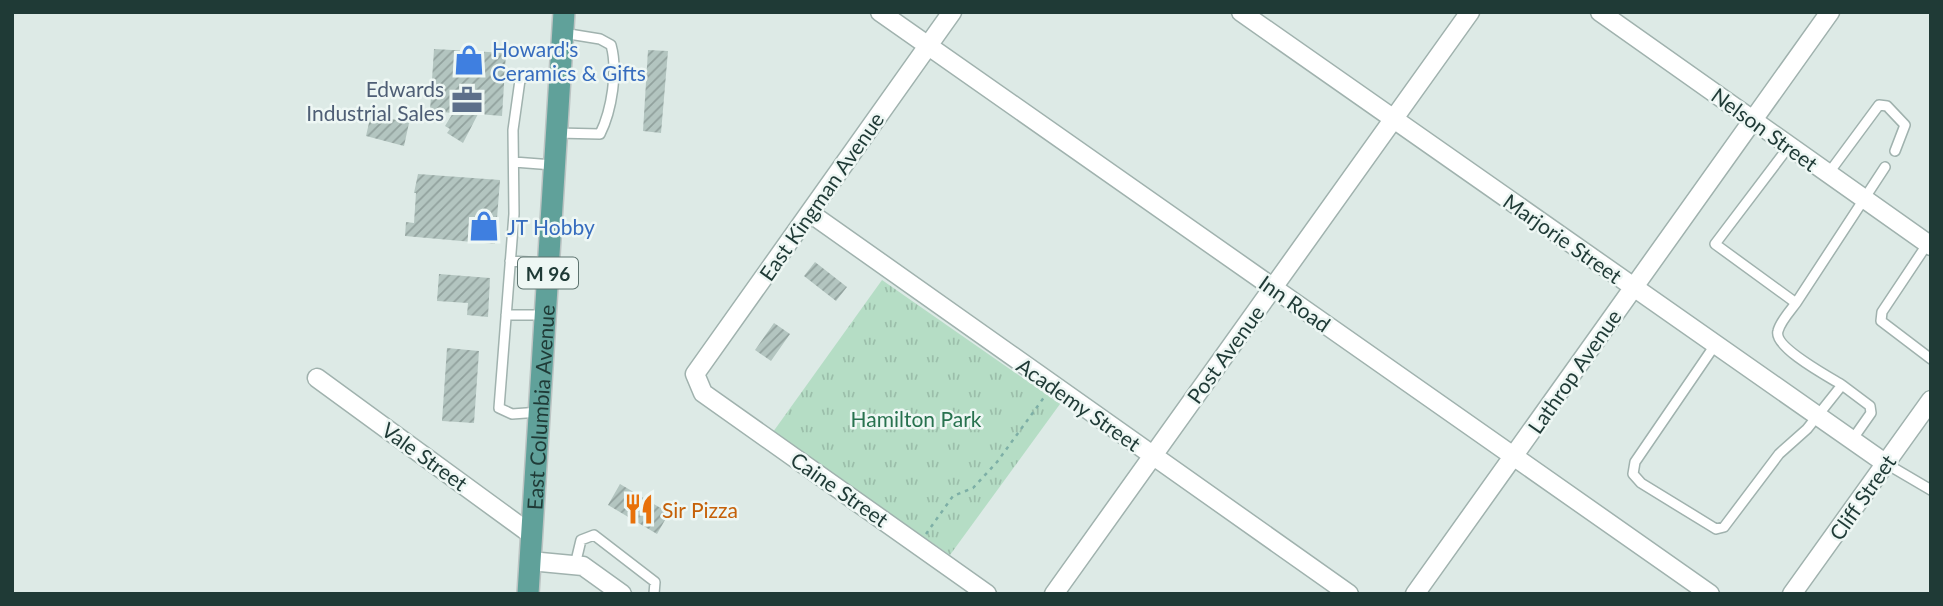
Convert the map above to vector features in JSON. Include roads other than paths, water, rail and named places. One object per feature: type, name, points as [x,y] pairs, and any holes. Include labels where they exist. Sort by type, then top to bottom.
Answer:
[{"type":"main road","name":"East Columbia Avenue","points":[[528,594],[564,23]]},
{"type":"street","name":"Inn Road","points":[[880,12],[1710,594]]},
{"type":"street","name":"East Kingman Avenue","points":[[696,381],[698,367],[952,12]]},
{"type":"street","name":"Marjorie Street","points":[[1241,12],[1885,463]]},
{"type":"street","name":"Post Avenue","points":[[1054,594],[1470,12]]},
{"type":"street","name":"Nelson Street","points":[[1600,12],[1930,243]]},
{"type":"street","name":"Lathrop Avenue","points":[[1415,594],[1830,12]]},
{"type":"street","name":"Academy Street","points":[[810,213],[1349,594]]},
{"type":"street","name":"Vale Street","points":[[317,378],[532,535]]},
{"type":"street","name":"Caine Street","points":[[696,381],[704,393],[987,594]]},
{"type":"street","name":"Cliff Street","points":[[1793,594],[1931,400]]},
{"type":"street","points":[[530,561],[583,566],[622,594]]},
{"type":"lane","points":[[557,133],[600,134],[607,120],[614,58],[611,45],[564,23]]},
{"type":"lane","points":[[540,412],[512,414],[499,408],[510,261],[513,130],[520,80],[529,75],[560,79]]},
{"type":"lane","points":[[1828,174],[1878,105],[1887,106],[1905,125],[1895,151]]},
{"type":"lane","points":[[1790,145],[1715,244],[1796,303]]},
{"type":"lane","points":[[513,162],[555,166]]},
{"type":"lane","points":[[1852,440],[1871,413],[1870,406],[1785,348],[1778,339],[1777,331],[1885,167]]},
{"type":"lane","points":[[1930,243],[1882,312],[1881,321],[1931,359]]},
{"type":"lane","points":[[510,261],[549,263]]},
{"type":"lane","points":[[506,315],[546,315]]},
{"type":"lane","points":[[1716,345],[1635,462],[1633,474],[1641,483],[1716,529],[1724,527],[1779,454],[1818,415],[1842,385]]},
{"type":"lane","points":[[1885,463],[1931,490]]},
{"type":"lane","points":[[575,565],[581,540],[594,535],[655,582],[654,594]]},
{"type":"place","name":"Howard's Ceramics & Gifts","points":[[469,60]]},
{"type":"place","name":"Edwards Industrial Sales","points":[[467,100]]},
{"type":"place","name":"JT Hobby","points":[[484,226]]},
{"type":"place","name":"Sir Pizza","points":[[639,509]]},
{"type":"park label","name":"Hamilton Park","points":[[916,418]]}]
